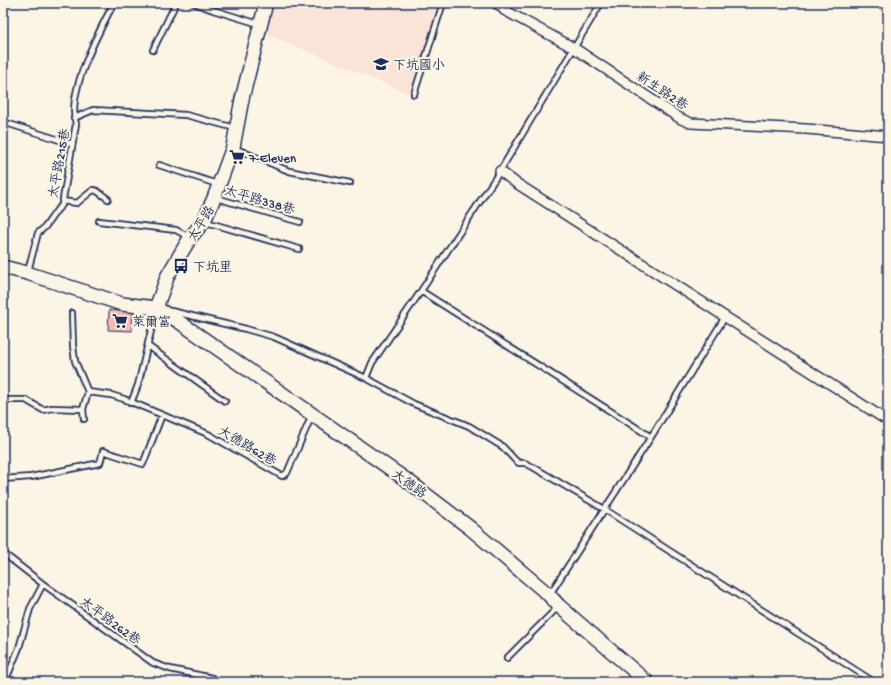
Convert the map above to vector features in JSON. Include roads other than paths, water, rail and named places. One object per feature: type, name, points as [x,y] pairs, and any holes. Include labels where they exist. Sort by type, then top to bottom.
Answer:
[{"type":"street","name":"太平路","points":[[156,308],[168,275],[190,238],[204,221],[219,185],[232,147],[242,99],[266,3]]},
{"type":"street","name":"新生路2巷","points":[[504,10],[574,48],[682,119],[691,123],[806,129],[888,136]]},
{"type":"street","points":[[500,171],[888,421]]},
{"type":"street","points":[[3,267],[27,273],[122,304],[156,308]]},
{"type":"street","name":"大德路","points":[[156,308],[178,321],[408,481],[457,518],[550,595],[559,606],[647,682]]},
{"type":"lane","name":"太平路215巷","points":[[27,273],[38,233],[45,227],[62,205],[76,124],[74,118],[74,100],[77,88],[97,34],[114,3]]},
{"type":"lane","points":[[153,50],[176,3]]},
{"type":"lane","points":[[194,3],[261,24]]},
{"type":"lane","points":[[414,94],[443,3]]},
{"type":"lane","name":"新生路2巷","points":[[492,3],[504,10]]},
{"type":"lane","points":[[366,378],[372,363],[422,291],[500,171],[601,3]]},
{"type":"lane","name":"太平路215巷","points":[[74,118],[93,110],[186,115],[236,128]]},
{"type":"lane","points":[[3,122],[72,144]]},
{"type":"lane","points":[[232,147],[289,171],[350,183]]},
{"type":"lane","points":[[158,165],[219,185]]},
{"type":"lane","points":[[62,201],[76,203],[93,190],[97,191],[108,199]]},
{"type":"lane","name":"太平路338巷","points":[[214,198],[300,222]]},
{"type":"lane","points":[[99,221],[176,230],[190,238]]},
{"type":"lane","points":[[204,221],[299,249]]},
{"type":"lane","points":[[422,291],[651,437]]},
{"type":"lane","points":[[131,403],[138,385],[156,308],[274,337],[366,378],[414,404],[469,426],[503,447],[515,460],[520,463],[526,463],[604,509],[874,682]]},
{"type":"lane","points":[[72,313],[75,362],[88,392],[83,409],[84,419]]},
{"type":"lane","points":[[550,595],[651,437],[725,317]]},
{"type":"lane","points":[[148,346],[224,401]]},
{"type":"lane","points":[[3,479],[31,477],[100,463],[104,451],[143,464],[162,415],[111,395],[88,392]]},
{"type":"lane","points":[[3,400],[26,400],[43,410],[52,408],[83,409]]},
{"type":"lane","name":"大德路62巷","points":[[162,415],[208,434],[282,476],[287,473],[312,415]]},
{"type":"lane","name":"太平路262巷","points":[[3,553],[43,584],[153,663],[170,669],[212,678],[218,682]]},
{"type":"lane","points":[[4,679],[19,648],[30,609],[43,584]]},
{"type":"lane","points":[[507,658],[559,606]]},
{"type":"place","name":"下坑國小","points":[[381,64]]},
{"type":"place","name":"7-Eleven","points":[[237,157]]},
{"type":"place","name":"下坑里","points":[[181,266]]},
{"type":"place","name":"萊爾富","points":[[120,321]]}]
